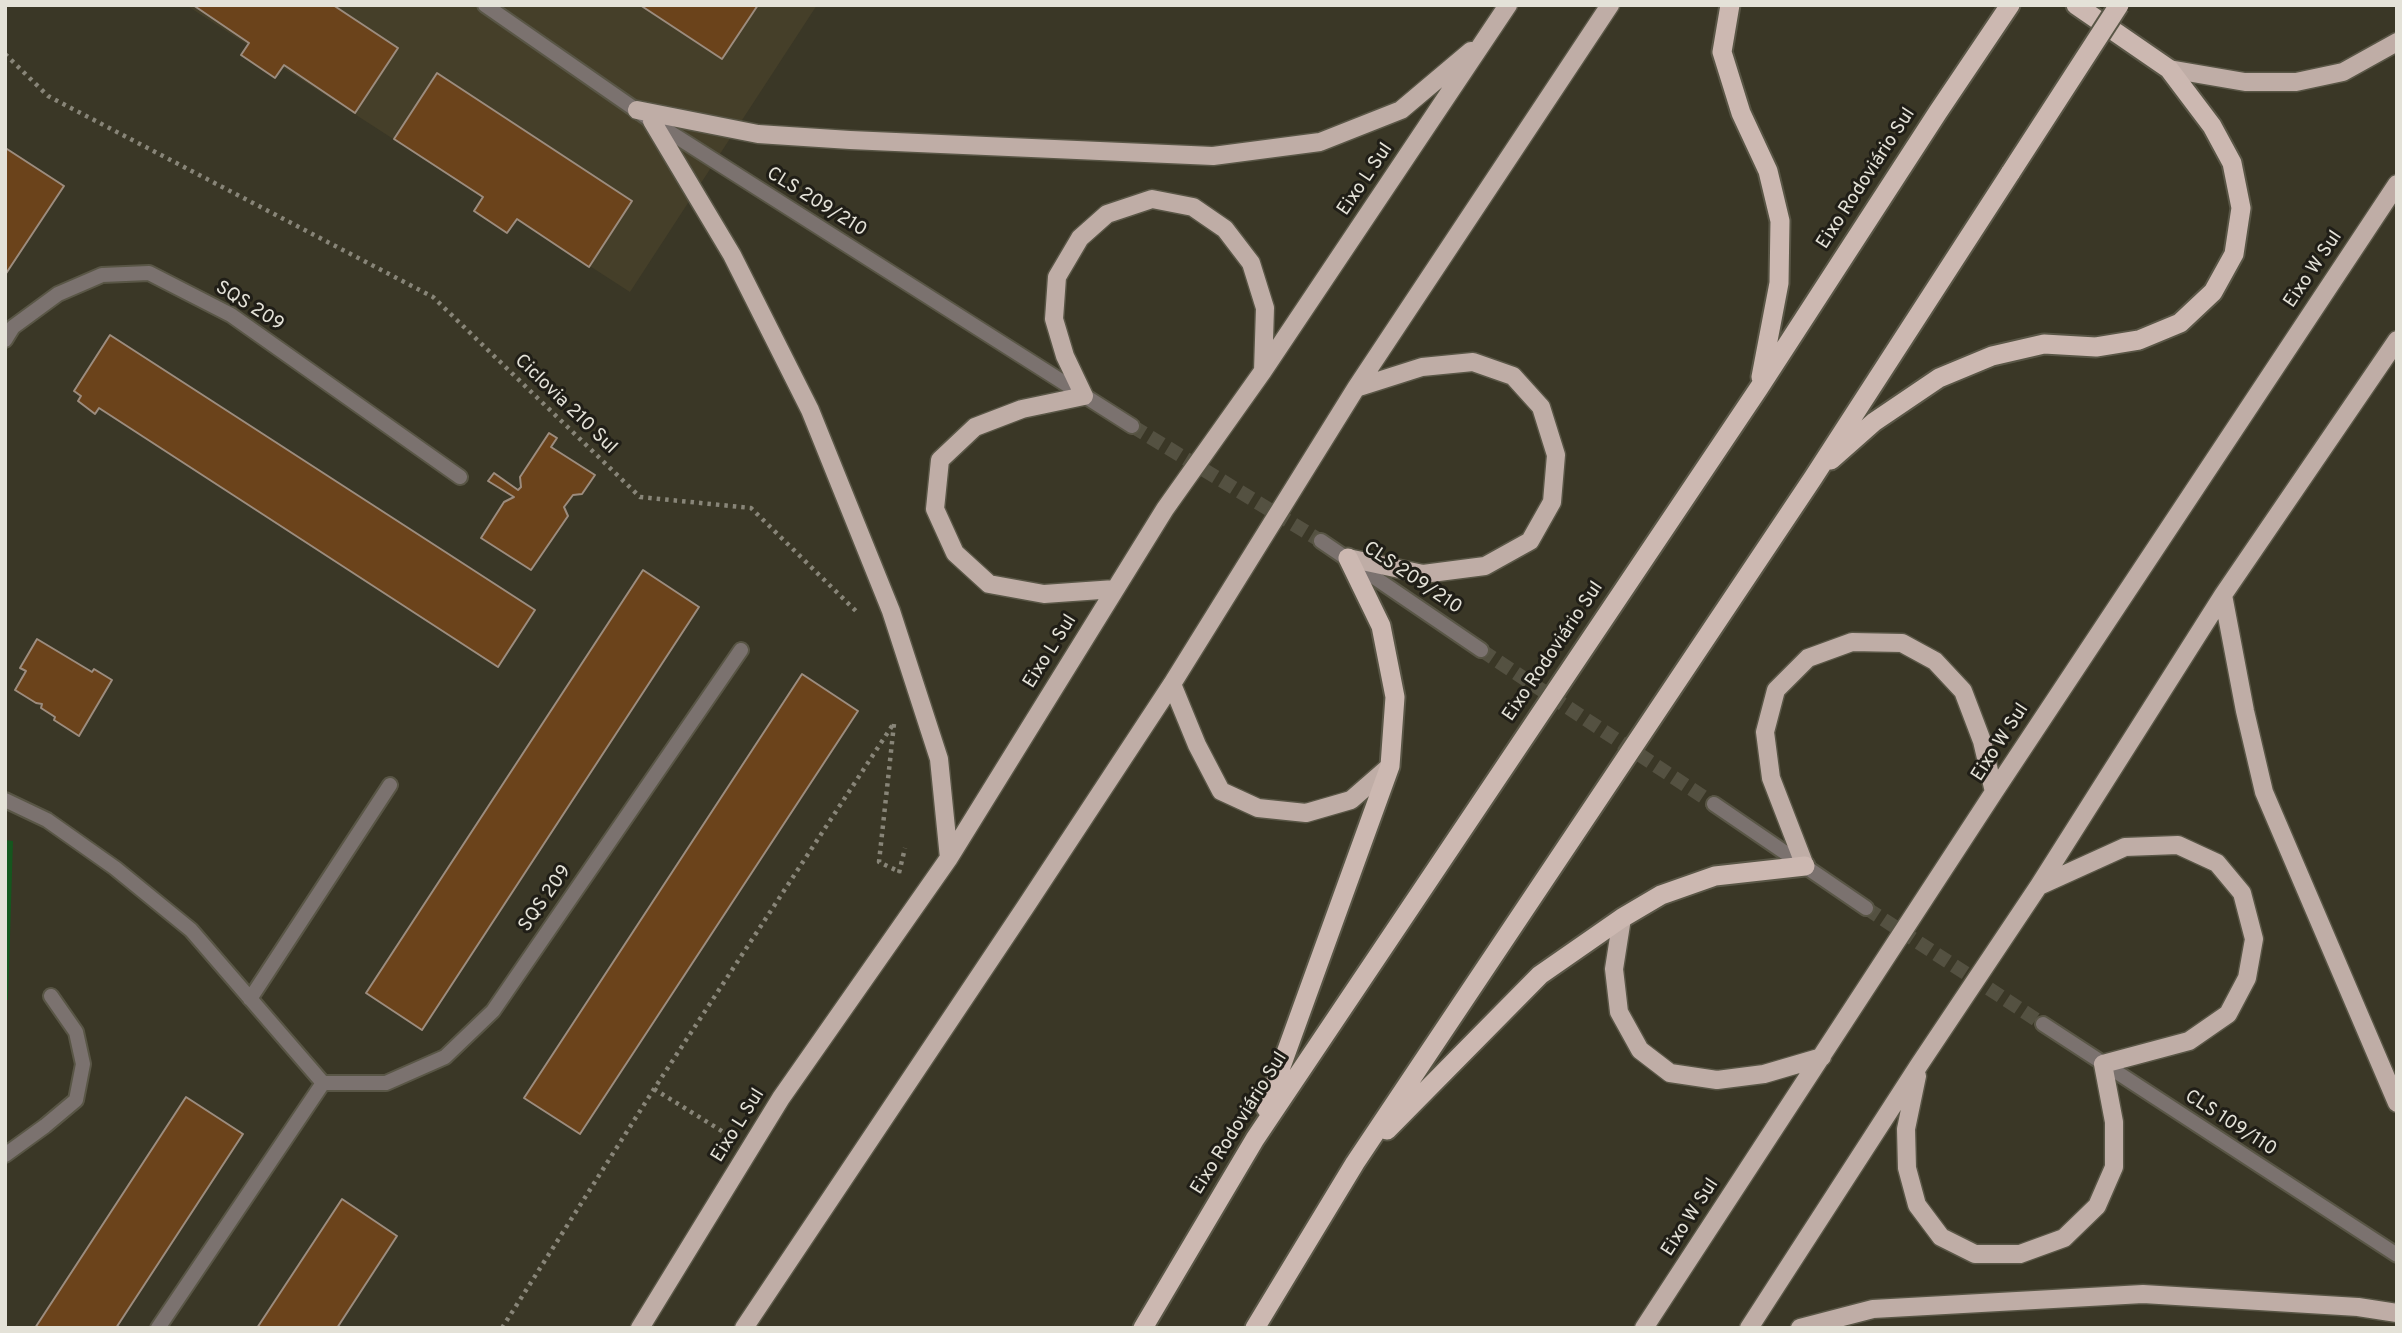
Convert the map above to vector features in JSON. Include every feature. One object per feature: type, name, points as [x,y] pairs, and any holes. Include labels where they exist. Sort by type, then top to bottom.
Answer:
[{"type":"highway","points":[[1730,5],[1722,51],[1741,113],[1768,171],[1780,221],[1779,283],[1759,388]]},
{"type":"highway","name":"Eixo Rodoviário Sul","points":[[1143,1328],[1255,1139],[1759,388],[2010,5]]},
{"type":"highway","points":[[1812,478],[1874,422],[1939,378],[1992,356],[2044,344],[2096,347],[2139,340],[2180,323],[2213,292],[2234,254],[2241,208],[2232,163],[2212,126],[2169,69],[2076,5]]},
{"type":"highway","points":[[1255,1328],[1355,1163],[1812,478],[2119,5]]},
{"type":"highway","points":[[1255,1139],[1390,766],[1395,697],[1381,626],[1348,558]]},
{"type":"highway","points":[[1355,1163],[1540,975],[1622,918],[1661,895],[1715,876],[1805,866]]},
{"type":"main road","name":"Eixo L Sul","points":[[640,1328],[781,1098],[948,858],[1165,509],[1263,371],[1508,5]]},
{"type":"main road","points":[[744,1328],[1026,906],[1171,684],[1356,388],[1610,5]]},
{"type":"main road","points":[[637,110],[758,134],[1213,156],[1320,142],[1401,110],[1487,37]]},
{"type":"main road","points":[[2169,69],[2245,82],[2296,82],[2343,72],[2397,42]]},
{"type":"main road","points":[[652,121],[732,255],[810,410],[891,611],[939,760],[948,858]]},
{"type":"main road","name":"Eixo W Sul","points":[[1644,1328],[1994,792],[2397,184]]},
{"type":"main road","points":[[1115,589],[1044,594],[989,584],[955,553],[935,509],[940,460],[975,427],[1022,409],[1084,396],[1065,356],[1055,319],[1057,277],[1080,238],[1107,214],[1152,199],[1192,207],[1225,229],[1251,262],[1265,308],[1263,371]]},
{"type":"main road","points":[[1749,1328],[2038,887],[2223,595],[2397,340]]},
{"type":"main road","points":[[1348,558],[1423,574],[1485,566],[1530,541],[1552,502],[1556,455],[1541,407],[1513,376],[1473,362],[1422,367],[1356,388]]},
{"type":"main road","points":[[2223,595],[2264,792],[2397,1103]]},
{"type":"main road","points":[[1805,866],[1771,778],[1765,732],[1776,690],[1808,658],[1852,642],[1902,643],[1935,661],[1963,691],[1982,741],[1994,792]]},
{"type":"main road","points":[[1171,684],[1197,745],[1221,790],[1258,808],[1306,813],[1351,800],[1390,766]]},
{"type":"main road","points":[[1919,1065],[1906,1129],[1907,1168],[1917,1205],[1941,1237],[1975,1254],[2020,1254],[2064,1238],[2097,1206],[2114,1167],[2114,1122],[2103,1064],[2189,1041],[2228,1014],[2248,978],[2254,939],[2242,893],[2217,863],[2178,845],[2125,847],[2038,887]]},
{"type":"main road","points":[[1622,918],[1614,969],[1619,1012],[1640,1050],[1670,1073],[1717,1080],[1764,1074],[1822,1057]]},
{"type":"main road","points":[[1800,1328],[1873,1308],[2143,1294],[2358,1307],[2397,1313]]},
{"type":"street","name":"CLS 209/210","points":[[485,5],[652,121],[1132,426]]},
{"type":"street","name":"SQS 209","points":[[5,340],[13,327],[58,294],[102,275],[149,273],[232,315],[460,477]]},
{"type":"street","name":"CLS 209/210","points":[[1321,541],[1482,650]]},
{"type":"street","name":"SQS 209","points":[[323,1083],[386,1083],[445,1056],[493,1011],[741,650]]},
{"type":"street","points":[[250,999],[390,785]]},
{"type":"street","points":[[5,800],[47,820],[115,868],[191,930],[323,1083],[158,1328]]},
{"type":"street","points":[[1714,804],[1866,908]]},
{"type":"street","points":[[5,1155],[76,1100],[83,1064],[76,1032],[51,996]]},
{"type":"street","name":"CLS 109/110","points":[[2043,1024],[2397,1255]]},
{"type":"path","name":"Ciclovia 210 Sul","points":[[5,54],[48,96],[433,297],[640,497],[751,508],[866,621]]},
{"type":"path","points":[[502,1328],[654,1089],[895,723],[879,862],[900,872]]},
{"type":"path","points":[[654,1089],[731,1136]]},
{"type":"shaded area","points":[[186,5],[817,5],[630,292]]},
{"type":"green space","points":[[5,840],[13,841],[8,1000],[5,1000]]},
{"type":"building","points":[[193,5],[333,5],[398,48],[355,113],[284,65],[275,78],[241,55],[249,43]]},
{"type":"building","points":[[640,5],[758,5],[722,59]]},
{"type":"building","points":[[437,73],[632,201],[589,267],[517,219],[507,233],[474,211],[483,197],[394,139]]},
{"type":"building","points":[[7,149],[64,186],[5,275],[5,151]]},
{"type":"building","points":[[110,335],[535,610],[498,667],[99,408],[95,414],[78,401],[81,396],[74,391]]},
{"type":"building","points":[[549,433],[557,438],[551,447],[595,475],[582,494],[573,495],[564,507],[568,516],[531,570],[481,538],[504,502],[514,497],[488,481],[494,473],[518,490],[521,487],[520,477]]},
{"type":"building","points":[[643,570],[699,607],[422,1030],[366,993]]},
{"type":"building","points":[[37,639],[92,672],[94,669],[112,680],[79,736],[54,720],[55,717],[41,708],[42,704],[15,690],[26,671],[20,668]]},
{"type":"building","points":[[802,674],[858,711],[580,1134],[524,1098]]},
{"type":"building","points":[[186,1097],[243,1134],[116,1328],[35,1328]]},
{"type":"building","points":[[342,1199],[397,1236],[337,1328],[257,1328]]},
{"type":"tunnel","points":[[1132,426],[1321,541]]},
{"type":"tunnel","points":[[1481,650],[1714,804]]},
{"type":"tunnel","points":[[1866,908],[2043,1024]]}]
